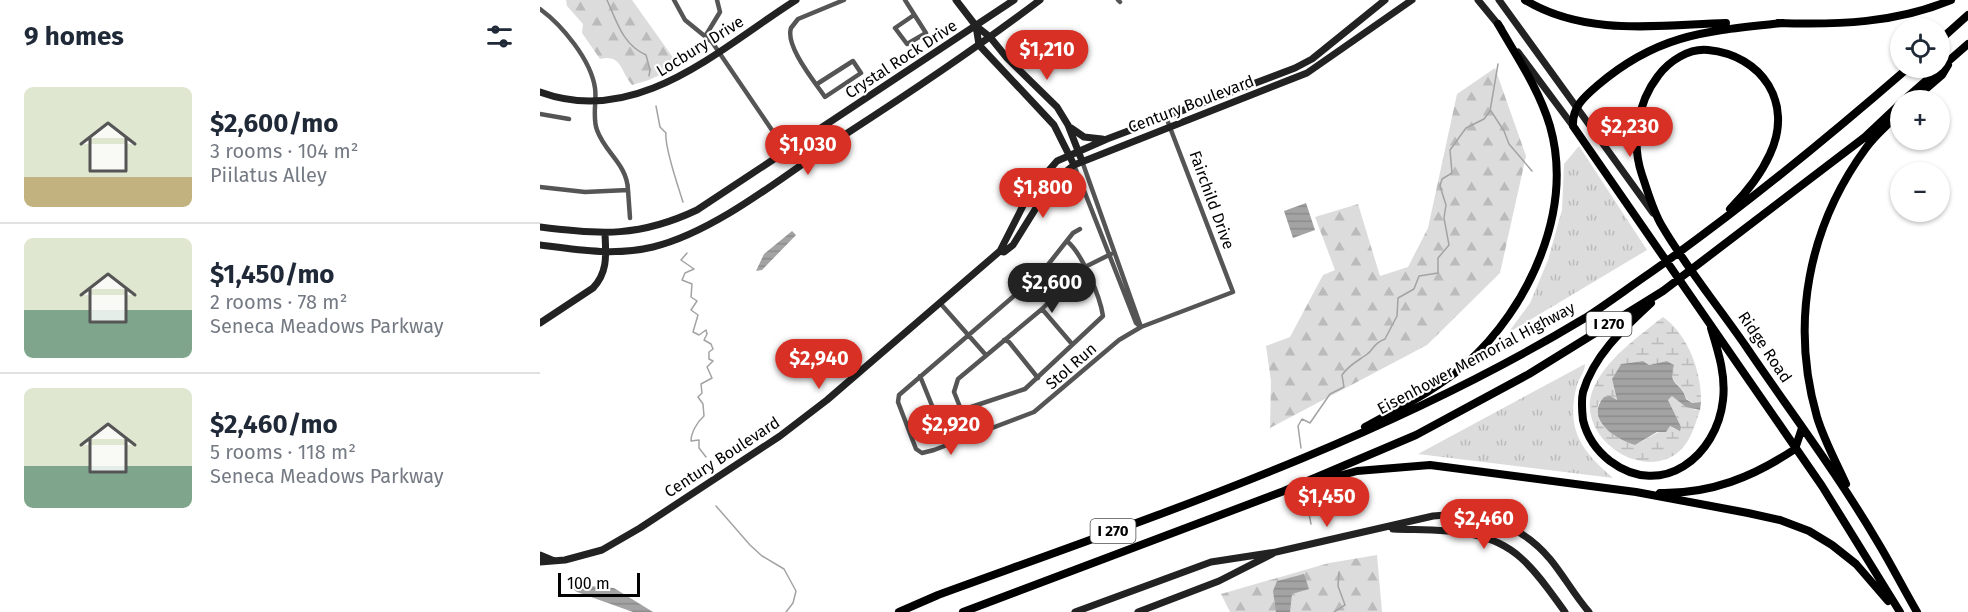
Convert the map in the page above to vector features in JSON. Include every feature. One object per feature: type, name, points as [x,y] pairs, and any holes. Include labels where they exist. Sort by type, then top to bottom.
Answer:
[{"type":"highway","points":[[1526,0],[1570,19],[1606,26],[1883,21],[1951,0]]},
{"type":"highway","points":[[1950,31],[1968,15]]},
{"type":"highway","points":[[1573,126],[1572,114],[1577,105],[1616,70],[1657,47],[1715,29],[1783,23]]},
{"type":"highway","points":[[1326,449],[1440,383],[1466,363],[1502,321],[1524,290],[1537,263],[1551,222],[1557,168],[1550,128],[1536,90],[1498,24]]},
{"type":"highway","points":[[1915,90],[1968,44]]},
{"type":"highway","points":[[1661,225],[1640,167],[1637,139],[1640,112],[1646,95],[1660,72],[1672,61],[1704,50],[1731,54],[1756,68],[1772,91],[1779,124],[1770,154],[1754,180],[1733,205],[1692,243]]},
{"type":"highway","points":[[1925,90],[1942,75],[1951,59]]},
{"type":"highway","name":"Eisenhower Memorial Highway","points":[[899,612],[938,595],[1326,449],[1411,412],[1586,317],[1692,243],[1792,165],[1896,78]]},
{"type":"highway","name":"Eisenhower Memorial Highway","points":[[963,612],[1284,491],[1416,435],[1529,374],[1663,291],[1865,137],[1890,113]]},
{"type":"highway","points":[[1858,512],[1818,419],[1804,350],[1804,306],[1813,257],[1827,213],[1844,181],[1867,146],[1890,122]]},
{"type":"highway","name":"Ridge Road","points":[[1573,126],[1697,302],[1876,570],[1900,612]]},
{"type":"highway","name":"Ridge Road","points":[[1661,225],[1858,512],[1917,612]]},
{"type":"highway","points":[[1663,291],[1601,354],[1582,395],[1582,410],[1588,436],[1604,456],[1617,466],[1636,474],[1663,474],[1684,466],[1700,454],[1712,439],[1720,420],[1723,380],[1708,319]]},
{"type":"highway","points":[[1636,492],[1708,490],[1745,479],[1795,449],[1802,428]]},
{"type":"highway","points":[[1284,491],[1357,471],[1430,465],[1636,492],[1780,520],[1809,531],[1856,564],[1874,582],[1895,612]]},
{"type":"street","points":[[674,0],[686,20],[706,35],[719,51],[776,136]]},
{"type":"street","points":[[706,35],[720,12],[717,0]]},
{"type":"street","name":"Locbury Drive","points":[[540,92],[576,100],[596,100],[624,98],[665,85],[796,0]]},
{"type":"street","points":[[817,84],[853,61],[861,73],[825,97],[792,45],[789,33],[798,19],[844,0]]},
{"type":"street","points":[[905,0],[926,33],[907,44],[895,28],[914,15]]},
{"type":"street","points":[[956,0],[976,26],[990,37],[1006,58],[1057,107],[1068,126],[1141,327]]},
{"type":"street","name":"Crystal Rock Drive","points":[[540,227],[605,234],[648,229],[697,210],[1014,0]]},
{"type":"street","name":"Crystal Rock Drive","points":[[540,245],[606,253],[655,247],[680,239],[714,222],[792,172],[979,45],[1040,0]]},
{"type":"street","name":"Century Boulevard","points":[[540,562],[588,555],[602,550],[640,528],[759,450],[819,406],[1000,251],[1030,192],[1042,176],[1069,154],[1294,68],[1312,59],[1385,0]]},
{"type":"street","name":"Century Boulevard","points":[[1000,251],[1004,252],[1013,245],[1050,184],[1074,165],[1307,73],[1412,0]]},
{"type":"street","points":[[1478,0],[1573,126]]},
{"type":"street","name":"Ridge Road","points":[[1499,0],[1577,105],[1661,225]]},
{"type":"street","points":[[540,9],[561,29],[586,64],[594,81],[596,128],[626,173],[630,218]]},
{"type":"street","points":[[976,26],[979,45],[1054,125],[1074,165],[1136,323],[1141,327]]},
{"type":"street","points":[[540,114],[569,119]]},
{"type":"street","name":"Fairchild Drive","points":[[1167,117],[1233,292]]},
{"type":"street","points":[[1068,126],[1084,137],[1107,139]]},
{"type":"street","points":[[540,188],[585,192],[628,190]]},
{"type":"street","points":[[948,445],[920,376],[1043,271],[1073,233],[1080,229]]},
{"type":"street","points":[[540,323],[598,284],[605,269],[605,234]]},
{"type":"street","points":[[962,410],[1025,389],[1104,316],[1090,276],[1083,268],[1077,251],[1068,242]]},
{"type":"street","points":[[972,436],[954,392],[954,384],[985,354],[1042,309],[1083,268],[1115,252]]},
{"type":"street","name":"Stol Run","points":[[920,376],[899,395],[897,402],[916,449],[922,453],[1034,412],[1119,340],[1141,327],[1233,292]]},
{"type":"street","points":[[940,303],[985,354]]},
{"type":"street","points":[[1042,309],[1072,344]]},
{"type":"street","points":[[1004,340],[1009,342],[1038,378]]},
{"type":"street","points":[[1076,612],[1211,562],[1276,552],[1433,516],[1459,513],[1499,522],[1520,532],[1548,556],[1589,612]]},
{"type":"street","points":[[1384,528],[1434,529],[1491,539],[1520,556],[1565,612]]},
{"type":"street","points":[[1138,612],[1219,581],[1276,552]]},
{"type":"street","points":[[540,555],[552,560]]},
{"type":"green space","points":[[566,0],[632,0],[679,66],[632,85],[617,61],[607,58],[600,59],[582,33],[583,24],[567,6]]},
{"type":"green space","points":[[1495,68],[1526,156],[1500,273],[1427,345],[1270,428],[1271,381],[1266,346],[1290,337],[1323,275],[1335,270],[1315,217],[1358,204],[1380,276],[1408,267],[1428,228],[1457,94]]},
{"type":"green space","points":[[1579,146],[1647,250],[1508,333],[1530,303],[1548,260],[1562,210],[1564,164]]},
{"type":"green space","points":[[1663,317],[1680,333],[1692,355],[1699,379],[1701,402],[1692,403],[1686,398],[1672,377],[1673,364],[1667,361],[1649,365],[1643,361],[1621,364],[1612,379],[1617,401],[1599,402],[1597,410],[1598,418],[1607,430],[1635,445],[1670,426],[1675,429],[1677,424],[1668,400],[1672,396],[1695,410],[1700,410],[1691,434],[1681,450],[1660,461],[1643,461],[1626,456],[1611,447],[1599,434],[1592,419],[1590,402],[1595,385],[1608,365]]},
{"type":"green space","points":[[1585,364],[1574,401],[1575,427],[1585,449],[1613,478],[1418,454]]},
{"type":"green space","points":[[1377,555],[1382,612],[1230,612],[1221,594],[1329,563]]},
{"type":"shaded area","points":[[1306,203],[1315,230],[1293,238],[1284,211]]},
{"type":"shaded area","points":[[792,231],[796,235],[762,270],[756,271],[764,254]]},
{"type":"shaded area","points":[[1643,361],[1649,365],[1667,361],[1674,365],[1672,377],[1686,399],[1692,403],[1701,402],[1700,410],[1686,407],[1672,396],[1668,400],[1681,427],[1680,431],[1670,426],[1666,432],[1657,432],[1635,445],[1619,438],[1604,427],[1598,413],[1599,405],[1604,397],[1610,396],[1617,400],[1612,379],[1621,364]]},
{"type":"shaded area","points":[[1304,574],[1309,589],[1292,594],[1290,612],[1276,612],[1273,591],[1277,581]]},
{"type":"shaded area","points":[[577,585],[614,588],[653,612],[633,612],[577,592],[574,590]]},
{"type":"waterway","points":[[607,0],[626,39],[638,51],[646,55],[650,70],[649,76]]},
{"type":"waterway","points":[[1301,448],[1298,426],[1302,419],[1310,423],[1330,394],[1344,387],[1342,375],[1385,339],[1397,316],[1398,298],[1414,289],[1419,276],[1438,273],[1438,258],[1449,245],[1444,218],[1446,205],[1440,186],[1442,179],[1452,173],[1450,150],[1466,128],[1484,119],[1490,111],[1498,64]]},
{"type":"waterway","points":[[656,106],[660,127],[666,133],[669,156],[683,202]]},
{"type":"waterway","points":[[1491,111],[1504,131],[1509,144],[1532,171]]},
{"type":"waterway","points":[[687,253],[681,260],[694,269],[685,273],[682,280],[692,284],[691,297],[697,301],[691,310],[698,315],[693,332],[699,335],[706,330],[704,340],[711,344],[713,349],[709,352],[709,359],[713,361],[707,367],[712,378],[701,384],[702,393],[698,397],[703,404],[704,416],[695,428],[691,441],[699,440],[699,448],[706,457]]},
{"type":"waterway","points":[[1306,498],[1311,524]]},
{"type":"waterway","points":[[716,506],[750,545],[762,556],[784,569],[796,591],[793,603],[786,612]]},
{"type":"waterway","points":[[1334,612],[1345,605],[1338,586],[1339,572]]}]
